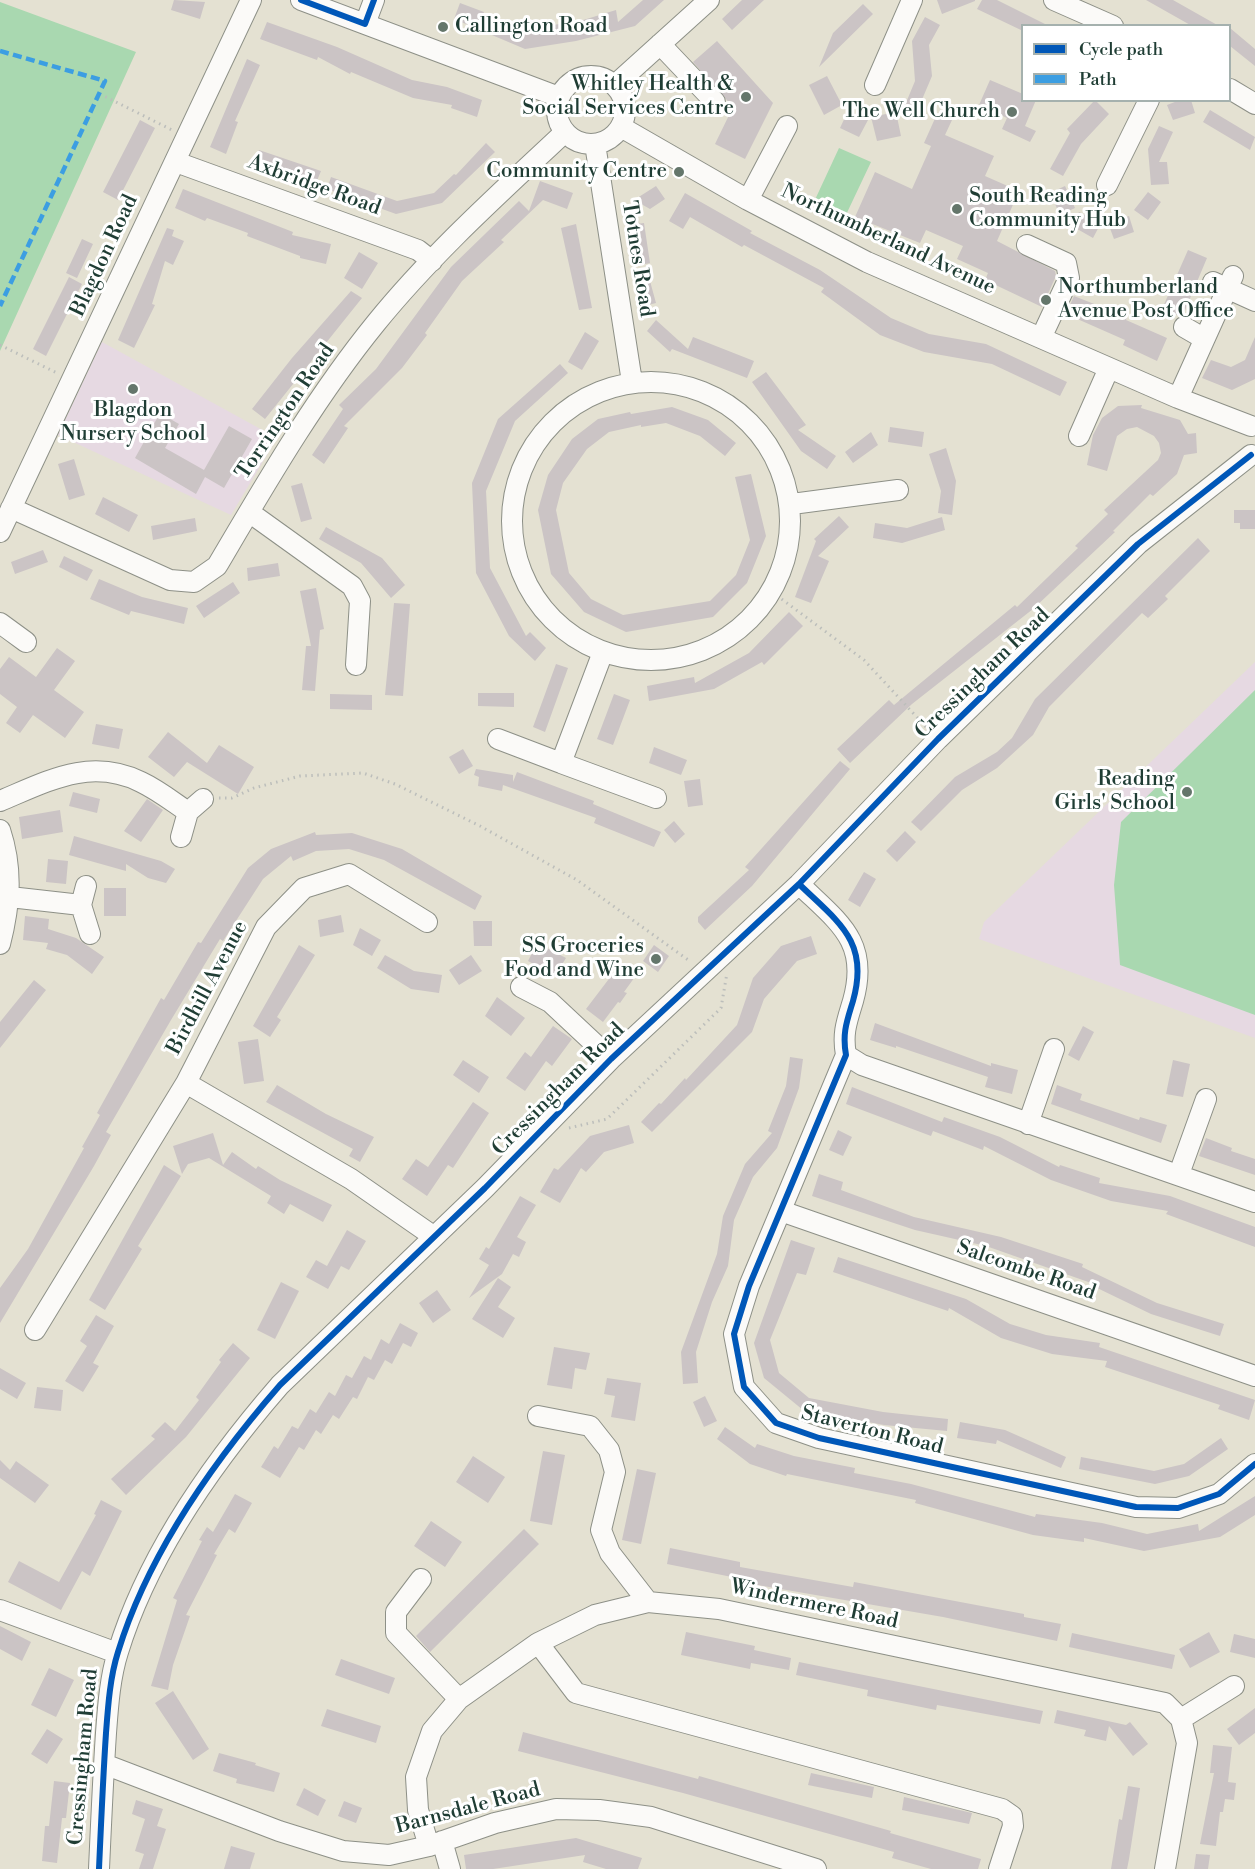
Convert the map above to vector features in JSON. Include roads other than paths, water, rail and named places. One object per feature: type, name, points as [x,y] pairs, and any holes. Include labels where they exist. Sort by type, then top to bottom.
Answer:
[{"type":"street","name":"Blagdon Road","points":[[0,532],[251,0]]},
{"type":"street","points":[[301,0],[559,97]]},
{"type":"street","points":[[365,24],[374,0]]},
{"type":"street","points":[[615,85],[709,0]]},
{"type":"street","points":[[875,85],[912,0]]},
{"type":"street","points":[[1054,0],[1108,24]]},
{"type":"street","points":[[660,44],[715,102]]},
{"type":"street","points":[[596,75],[615,85],[625,105],[621,127],[605,141],[595,144],[578,142],[564,132],[557,115],[559,97],[574,80],[596,75]]},
{"type":"street","points":[[1231,90],[1255,104]]},
{"type":"street","points":[[1107,185],[1148,102]]},
{"type":"street","points":[[748,200],[787,126]]},
{"type":"street","name":"Northumberland Avenue","points":[[621,127],[748,200],[867,262],[1178,398],[1253,423]]},
{"type":"street","name":"Torrington Road","points":[[11,508],[170,580],[194,582],[217,566],[322,395],[377,322],[432,261],[564,132]]},
{"type":"street","name":"Totnes Road","points":[[595,144],[632,382]]},
{"type":"street","name":"Axbridge Road","points":[[176,162],[418,250],[432,261]]},
{"type":"street","points":[[1027,245],[1066,263],[1069,278],[1041,338]]},
{"type":"street","points":[[1178,398],[1224,282],[1255,302]]},
{"type":"street","points":[[1184,327],[1203,338]]},
{"type":"street","points":[[1080,436],[1109,368]]},
{"type":"street","points":[[632,382],[670,382],[692,388],[738,411],[761,436],[783,472],[792,504],[788,551],[772,592],[758,613],[735,634],[704,651],[677,659],[642,662],[603,652],[565,632],[534,598],[515,556],[511,510],[522,465],[544,431],[583,398],[632,382]]},
{"type":"street","points":[[1253,423],[1247,445],[1253,458]]},
{"type":"street","name":"Cressingham Road","points":[[99,1869],[109,1702],[117,1653],[166,1544],[191,1501],[280,1385],[538,1135],[611,1059],[799,884],[938,739],[1137,544],[1253,458]]},
{"type":"street","points":[[792,504],[898,490]]},
{"type":"street","points":[[249,512],[352,586],[360,601],[356,665]]},
{"type":"street","points":[[0,623],[26,642]]},
{"type":"street","points":[[561,763],[603,652]]},
{"type":"street","points":[[498,739],[656,798]]},
{"type":"street","points":[[0,801],[66,773],[102,771],[141,782],[196,806],[181,837]]},
{"type":"street","points":[[0,830],[8,854],[10,897],[0,944]]},
{"type":"street","name":"Birdhill Avenue","points":[[35,1330],[186,1083],[267,927],[304,888],[349,874],[427,922]]},
{"type":"street","name":"Staverton Road","points":[[799,884],[841,924],[855,949],[860,976],[842,1037],[846,1055],[749,1286],[734,1334],[744,1387],[776,1424],[819,1438],[1136,1506],[1178,1508],[1219,1494],[1255,1464]]},
{"type":"street","points":[[10,897],[84,895],[90,934]]},
{"type":"street","points":[[521,987],[550,1002],[611,1059]]},
{"type":"street","points":[[1028,1124],[1054,1049]]},
{"type":"street","points":[[846,1055],[862,1065],[1255,1202]]},
{"type":"street","name":"Birdhill Avenue","points":[[186,1083],[351,1179],[433,1236]]},
{"type":"street","points":[[1179,1174],[1206,1099]]},
{"type":"street","name":"Salcombe Road","points":[[781,1211],[1255,1376]]},
{"type":"street","points":[[538,1416],[590,1426],[609,1450],[615,1472],[601,1530],[610,1553],[648,1602]]},
{"type":"street","points":[[421,1579],[396,1612],[396,1633],[459,1699]]},
{"type":"street","name":"Windermere Road","points":[[450,1869],[418,1810],[416,1777],[432,1731],[459,1699],[538,1643],[595,1615],[648,1602],[719,1609],[1166,1703],[1180,1719]]},
{"type":"street","points":[[0,1610],[117,1653]]},
{"type":"street","points":[[538,1643],[576,1693],[1002,1809],[1012,1816],[1013,1826],[999,1869]]},
{"type":"street","points":[[1165,1869],[1187,1743],[1180,1719],[1234,1686]]},
{"type":"street","name":"Barnsdale Road","points":[[104,1764],[279,1830],[343,1851],[389,1855],[435,1844],[495,1823],[556,1809],[598,1810],[651,1817],[816,1869]]},
{"type":"place","name":"Callington Road","points":[[443,27]]},
{"type":"place","name":"Whitley Health & Social Services Centre","points":[[746,97]]},
{"type":"place","name":"The Well Church","points":[[1012,112]]},
{"type":"place","name":"Community Centre","points":[[679,172]]},
{"type":"place","name":"South Reading Community Hub","points":[[957,209]]},
{"type":"place","name":"Northumberland Avenue Post Office","points":[[1046,300]]},
{"type":"place","name":"Blagdon Nursery School","points":[[133,389]]},
{"type":"place","name":"Reading Girls' School","points":[[1187,792]]},
{"type":"place","name":"SS Groceries Food and Wine","points":[[656,959]]}]
